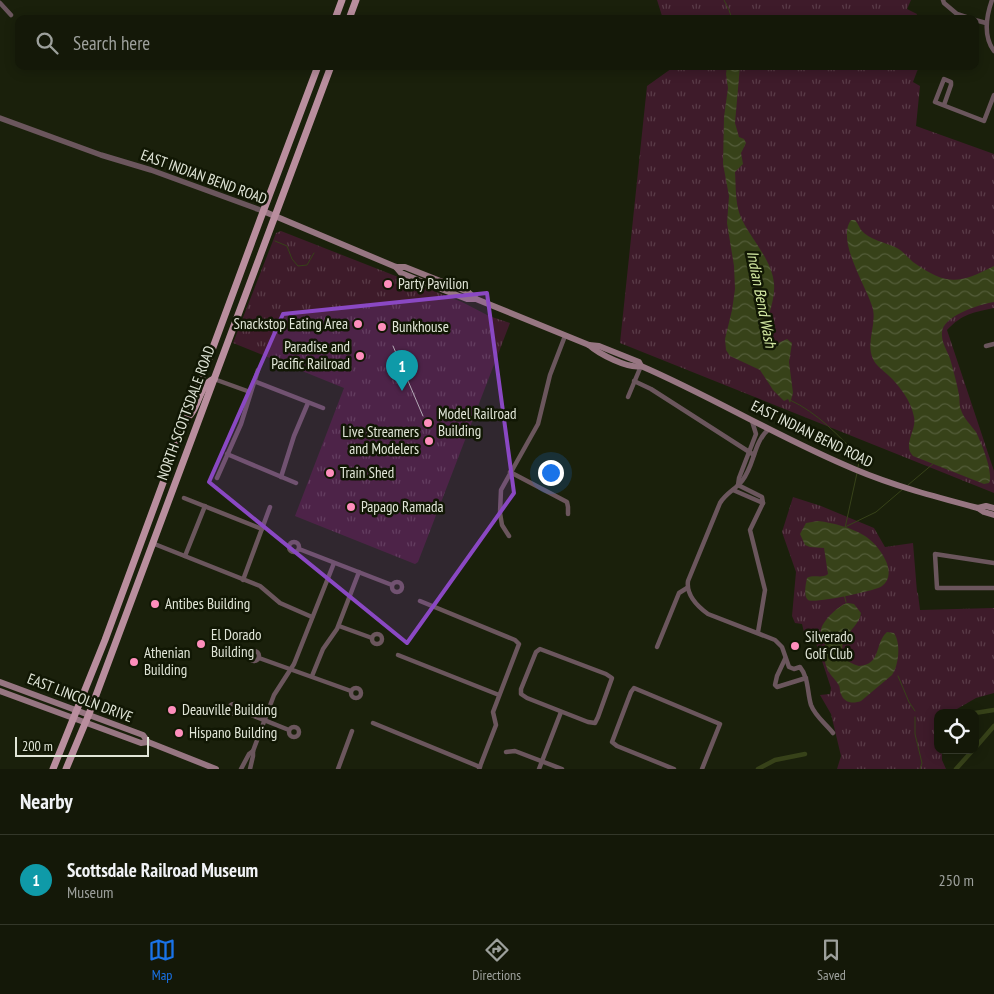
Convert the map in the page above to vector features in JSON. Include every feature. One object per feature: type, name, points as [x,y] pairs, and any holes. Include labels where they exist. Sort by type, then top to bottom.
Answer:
[{"type":"main road","points":[[350,15],[356,0]]},
{"type":"main road","points":[[338,15],[344,1]]},
{"type":"main road","name":"NORTH SCOTTSDALE ROAD","points":[[53,769],[78,710],[316,70]]},
{"type":"main road","name":"NORTH SCOTTSDALE ROAD","points":[[66,769],[86,722],[330,70]]},
{"type":"main road","name":"EAST INDIAN BEND ROAD","points":[[263,211],[396,267],[401,273],[467,299],[476,299],[589,345],[598,352],[634,367],[640,366],[686,386],[769,429],[855,470],[913,491],[978,508],[994,515]]},
{"type":"main road","points":[[187,418],[196,408],[204,386],[214,379],[210,368],[220,343],[221,326]]},
{"type":"main road","points":[[131,567],[139,559],[144,548],[152,543],[149,534],[158,510],[158,494]]},
{"type":"main road","name":"EAST INDIAN BEND ROAD","points":[[978,508],[986,506],[994,508]]},
{"type":"main road","points":[[115,611],[125,615]]},
{"type":"main road","name":"EAST LINCOLN DRIVE","points":[[0,682],[89,714],[143,736],[148,742],[216,769]]},
{"type":"main road","name":"EAST LINCOLN DRIVE","points":[[0,691],[75,717],[141,743],[148,742]]},
{"type":"street","points":[[943,0],[955,15]]},
{"type":"street","points":[[992,0],[986,23],[989,44],[994,51]]},
{"type":"street","points":[[0,3],[11,15]]},
{"type":"street","points":[[979,21],[986,23]]},
{"type":"street","points":[[944,105],[951,85],[951,82],[944,79],[935,102],[984,121],[994,95]]},
{"type":"street","name":"EAST INDIAN BEND ROAD","points":[[0,118],[263,211]]},
{"type":"street","points":[[509,536],[502,525],[500,513],[501,490],[538,424],[550,375],[565,336]]},
{"type":"street","points":[[986,346],[994,344]]},
{"type":"street","points":[[628,397],[640,366]]},
{"type":"street","points":[[217,478],[241,424],[258,370]]},
{"type":"street","points":[[214,379],[250,392]]},
{"type":"street","points":[[254,381],[323,408]]},
{"type":"street","points":[[634,381],[651,389],[752,454]]},
{"type":"street","points":[[281,477],[294,436],[308,403]]},
{"type":"street","points":[[751,419],[756,434],[752,454]]},
{"type":"street","points":[[769,429],[761,436],[752,454],[743,480],[723,497],[688,581],[687,588],[692,598],[704,611],[775,640],[782,647],[789,667],[794,669],[800,667],[806,678],[814,710],[833,733]]},
{"type":"street","points":[[227,454],[296,483]]},
{"type":"street","points":[[510,472],[567,502],[568,514]]},
{"type":"street","points":[[738,485],[762,498],[763,503],[750,530],[765,590],[758,632]]},
{"type":"street","points":[[733,490],[763,503]]},
{"type":"street","points":[[747,497],[750,491]]},
{"type":"street","points":[[184,498],[262,529]]},
{"type":"street","points":[[185,556],[205,506]]},
{"type":"street","points":[[243,580],[270,507]]},
{"type":"street","points":[[152,543],[262,588],[280,603],[312,616]]},
{"type":"street","points":[[299,549],[392,585]]},
{"type":"street","points":[[994,563],[935,554],[937,588],[994,588]]},
{"type":"street","points":[[250,769],[253,751],[274,695],[292,669],[334,563]]},
{"type":"street","points":[[312,676],[323,649],[339,626],[359,572]]},
{"type":"street","points":[[658,647],[679,593],[687,588]]},
{"type":"street","points":[[373,723],[479,768],[496,725],[493,712],[519,644],[515,640],[420,602]]},
{"type":"street","points":[[339,626],[372,638]]},
{"type":"street","points":[[540,649],[612,678],[594,723],[561,712],[526,698],[521,694],[521,689],[536,652],[540,649]]},
{"type":"street","points":[[398,655],[499,696]]},
{"type":"street","points":[[259,658],[351,691]]},
{"type":"street","points":[[785,659],[775,685],[777,687],[806,678]]},
{"type":"street","points":[[674,769],[664,767],[612,742],[634,688],[720,724],[702,769]]},
{"type":"street","points":[[239,710],[289,730]]},
{"type":"street","points":[[539,769],[561,712]]},
{"type":"street","points":[[338,769],[352,731]]},
{"type":"street","points":[[241,769],[249,754],[253,751]]},
{"type":"street","points":[[506,752],[515,751],[562,769]]},
{"type":"highlighted area","points":[[487,293],[514,493],[407,643],[209,482],[283,314]]},
{"type":"green space","points":[[657,0],[911,0],[907,9],[917,14],[917,15],[662,15]]},
{"type":"green space","points":[[669,70],[918,70],[913,82],[920,86],[916,126],[994,154],[994,308],[969,314],[958,320],[947,330],[994,471],[994,493],[620,343],[647,86]]},
{"type":"green space","points":[[281,231],[462,302],[489,316],[510,323],[418,562],[415,564],[295,516],[344,388],[233,343],[276,233]]},
{"type":"green space","name":"Silverado Golf Club","points":[[793,497],[821,506],[874,528],[885,547],[913,543],[920,610],[994,608],[994,693],[976,698],[957,709],[934,709],[934,754],[942,754],[942,760],[946,769],[837,769],[841,756],[831,714],[820,695],[830,694],[831,688],[815,640],[806,640],[802,624],[795,623],[792,616],[796,572],[782,532]]},
{"type":"water","points":[[726,70],[740,70],[735,123],[739,137],[744,139],[746,143],[741,153],[743,164],[735,172],[737,205],[744,224],[769,265],[774,284],[773,300],[765,332],[765,345],[776,344],[787,339],[792,343],[789,362],[793,393],[790,403],[788,399],[784,401],[773,390],[760,370],[730,356],[726,350],[725,339],[735,289],[734,266],[727,223],[729,196],[723,164],[724,117],[728,88]]},
{"type":"water","points":[[851,220],[855,220],[861,230],[869,236],[898,248],[913,262],[944,279],[962,279],[994,266],[994,302],[971,308],[955,316],[948,321],[942,333],[959,395],[960,408],[976,432],[984,450],[990,472],[989,483],[984,484],[913,456],[910,452],[909,442],[914,427],[914,417],[910,405],[897,384],[876,364],[871,353],[873,312],[869,297],[849,251],[847,229]]},
{"type":"water","points":[[818,521],[854,530],[876,545],[888,567],[889,574],[882,586],[868,591],[820,600],[812,601],[806,598],[807,578],[828,574],[824,548],[805,545],[800,534],[806,523]]},
{"type":"water","points":[[848,603],[854,604],[861,613],[843,643],[842,649],[848,661],[859,666],[871,662],[875,658],[880,642],[887,632],[894,633],[898,642],[896,666],[892,675],[861,701],[855,702],[849,702],[842,697],[839,685],[828,670],[825,662],[825,645],[821,632],[822,626],[832,614]]},
{"type":"waterway","name":"Indian Bend Wash","points":[[724,0],[731,15]]},
{"type":"waterway","points":[[275,241],[287,246],[292,259],[298,266],[307,265],[314,253]]},
{"type":"waterway","name":"Indian Bend Wash","points":[[790,400],[810,411],[836,433],[860,458],[858,467]]},
{"type":"waterway","points":[[908,485],[934,463]]},
{"type":"waterway","name":"Indian Bend Wash","points":[[845,528],[857,473]]},
{"type":"waterway","points":[[845,527],[876,512],[903,489]]},
{"type":"waterway","name":"Indian Bend Wash","points":[[844,594],[846,602]]},
{"type":"waterway","name":"Indian Bend Wash","points":[[898,676],[915,711]]},
{"type":"waterway","points":[[979,712],[994,710]]},
{"type":"waterway","name":"Indian Bend Wash","points":[[915,717],[915,734],[922,763],[920,769]]},
{"type":"waterway","points":[[979,743],[994,726]]},
{"type":"waterway","points":[[758,769],[775,760],[805,754]]},
{"type":"waterway","points":[[956,769],[969,754]]},
{"type":"railway","points":[[393,346],[423,416]]},
{"type":"place","name":"Party Pavilion","points":[[388,284]]},
{"type":"place","name":"Snackstop Eating Area","points":[[358,324]]},
{"type":"place","name":"Bunkhouse","points":[[382,327]]},
{"type":"place","name":"Paradise and Pacific Railroad","points":[[360,356]]},
{"type":"place","name":"Scottsdale Railroad Museum","points":[[402,391]]},
{"type":"place","name":"Model Railroad Building","points":[[428,423]]},
{"type":"place","name":"Live Streamers and Modelers","points":[[429,441]]},
{"type":"place","name":"Train Shed","points":[[330,473]]},
{"type":"place","name":"Papago Ramada","points":[[351,507]]},
{"type":"place","name":"Antibes Building","points":[[155,604]]},
{"type":"place","name":"El Dorado Building","points":[[201,644]]},
{"type":"place","name":"Silverado Golf Club","points":[[795,646]]},
{"type":"place","name":"Athenian Building","points":[[134,662]]},
{"type":"place","name":"Deauville Building","points":[[172,710]]},
{"type":"place","name":"Hispano Building","points":[[179,733]]}]
